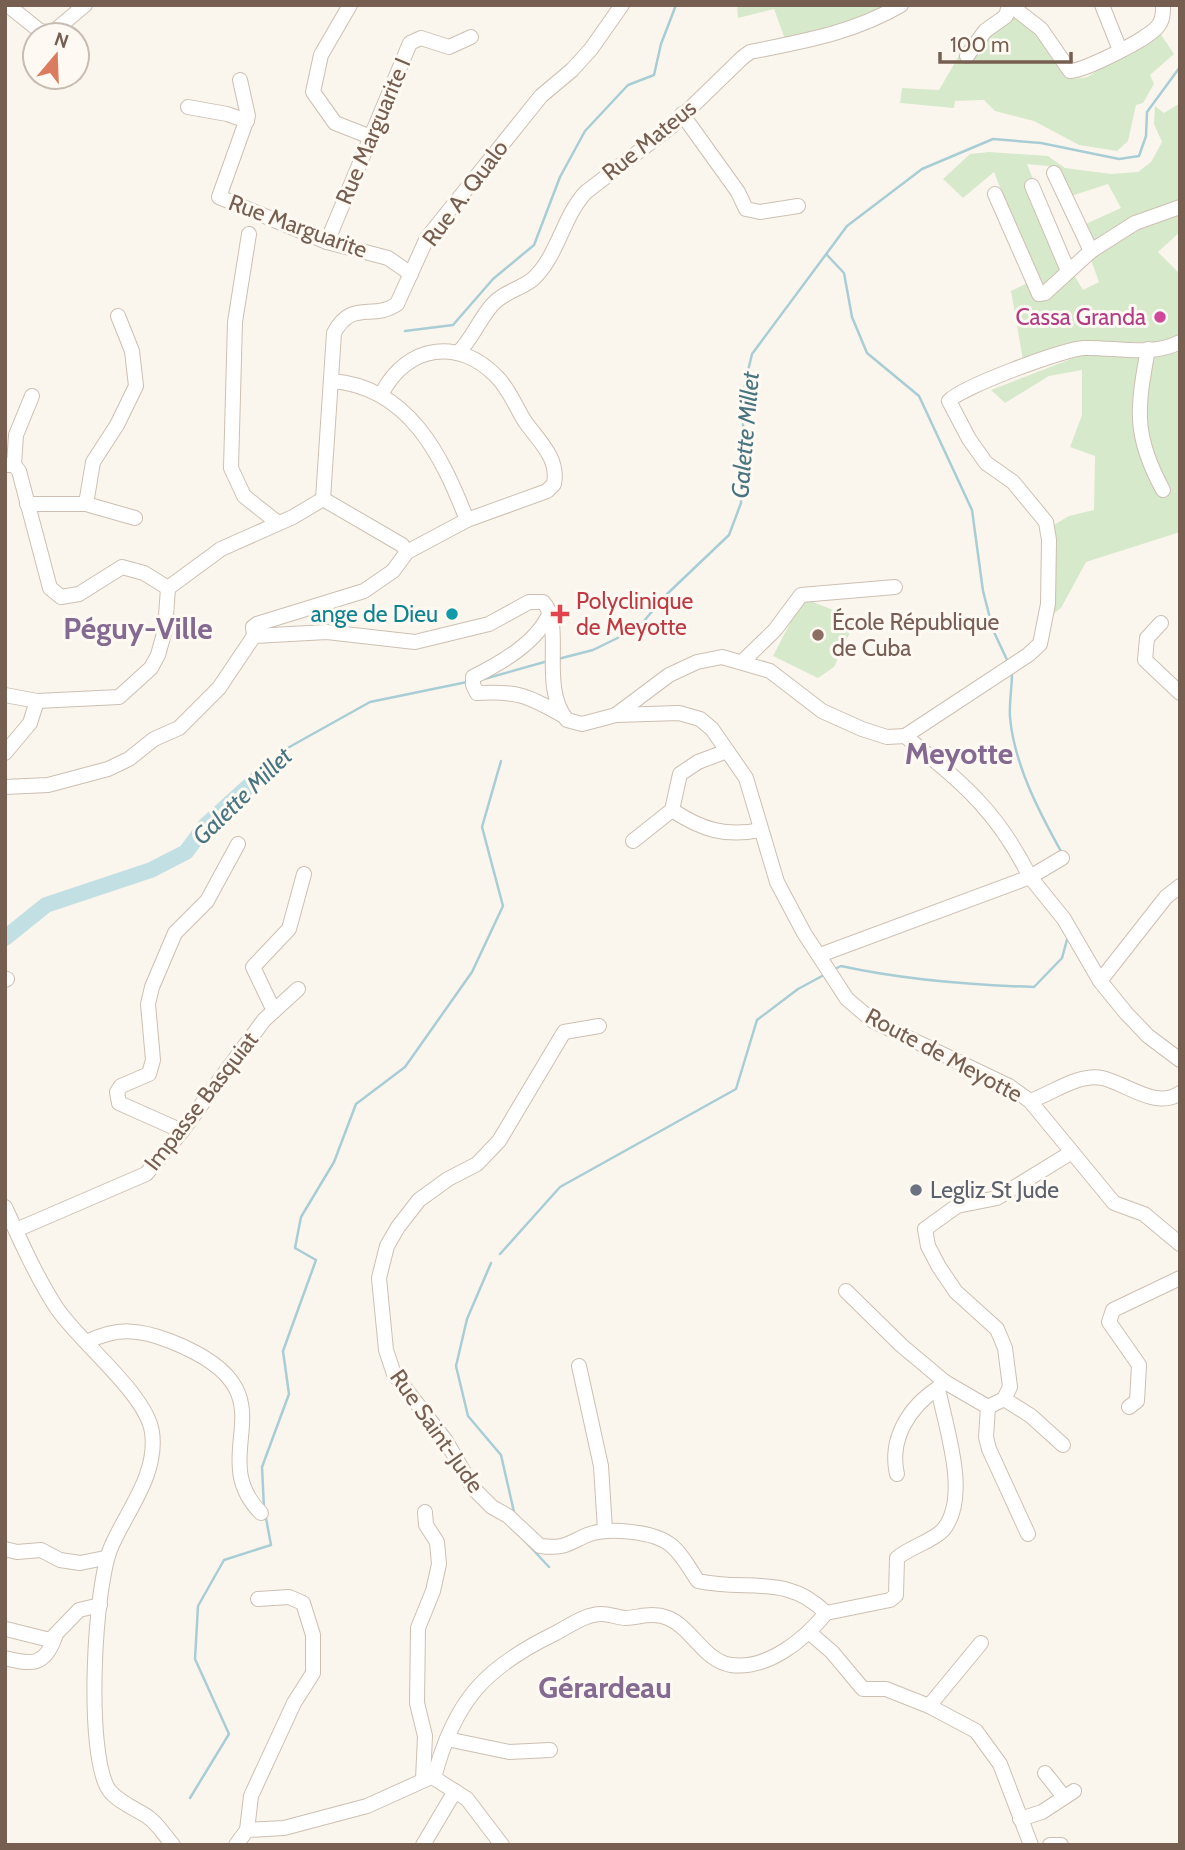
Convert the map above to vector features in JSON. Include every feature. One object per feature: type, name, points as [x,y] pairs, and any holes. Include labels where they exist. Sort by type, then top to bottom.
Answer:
[{"type":"street","points":[[10,6],[40,31],[51,33],[85,5]]},
{"type":"street","points":[[350,5],[321,55],[313,92],[335,123],[371,136]]},
{"type":"street","name":"Rue A. Qualo","points":[[323,499],[334,333],[340,321],[354,312],[390,309],[397,304],[427,238],[541,96],[591,50],[622,5]]},
{"type":"street","name":"Rue Mateus","points":[[458,353],[493,304],[513,288],[532,279],[557,240],[575,202],[682,114],[750,52],[822,39],[877,19],[901,5]]},
{"type":"street","points":[[967,56],[985,31],[1006,16],[1010,5],[1041,29],[1070,71],[1078,71],[1154,31],[1161,24],[1163,5]]},
{"type":"street","points":[[1102,5],[1120,50]]},
{"type":"street","name":"Rue Marguarite I","points":[[327,242],[414,39],[449,47],[471,37]]},
{"type":"street","name":"Rue Marguarite","points":[[240,80],[248,111],[247,121],[219,197],[327,242],[388,258],[411,274]]},
{"type":"street","points":[[188,107],[227,114],[247,121]]},
{"type":"street","points":[[682,114],[738,192],[746,209],[760,212],[798,206]]},
{"type":"street","points":[[1054,173],[1091,251]]},
{"type":"street","points":[[1032,186],[1068,271]]},
{"type":"street","points":[[995,194],[1037,292],[1045,293],[1091,251],[1135,223],[1180,207]]},
{"type":"street","points":[[249,234],[235,322],[231,468],[244,496],[278,523]]},
{"type":"street","points":[[86,504],[93,462],[117,425],[136,386],[132,351],[118,316]]},
{"type":"street","points":[[550,612],[546,621],[506,660],[474,677],[472,681],[477,693],[511,692],[529,697],[567,720],[582,724],[616,715],[669,675],[697,662],[722,657],[770,671],[822,711],[887,737],[905,736],[1028,656],[1040,644],[1048,604],[1049,540],[1046,522],[1013,482],[986,463],[969,439],[949,401],[955,394],[978,384],[1081,348],[1148,349],[1180,342]]},
{"type":"street","points":[[1148,349],[1138,417],[1143,446],[1163,491]]},
{"type":"street","points":[[5,787],[48,785],[108,769],[129,759],[154,739],[179,727],[201,708],[254,636],[253,627],[257,624],[364,591],[393,572],[407,552],[467,520],[547,491],[554,484],[551,457],[506,388],[483,364],[458,353],[432,352],[409,360],[392,375],[382,393]]},
{"type":"street","points":[[332,381],[356,383],[382,393],[441,456],[467,520]]},
{"type":"street","points":[[32,396],[16,435],[10,465],[19,471],[55,594],[61,597],[79,594],[122,567],[144,573],[168,588]]},
{"type":"street","points":[[5,695],[37,701],[119,697],[136,683],[158,655],[165,630],[168,588],[220,549],[323,499],[402,545],[407,552]]},
{"type":"street","points":[[27,504],[86,504],[135,518]]},
{"type":"street","points":[[743,661],[775,630],[801,595],[895,587]]},
{"type":"street","points":[[254,636],[327,632],[415,642],[489,624],[533,600],[543,602],[550,612],[552,684],[562,715]]},
{"type":"street","points":[[1161,623],[1147,638],[1145,660],[1180,693]]},
{"type":"street","points":[[5,753],[30,723],[37,701]]},
{"type":"street","name":"Route de Meyotte","points":[[616,715],[648,711],[679,713],[700,719],[712,729],[746,778],[777,881],[847,999],[873,1021],[1009,1086],[1030,1101],[1114,1203],[1144,1214],[1180,1244]]},
{"type":"street","points":[[905,736],[989,809],[1013,842],[1030,877],[1064,919],[1100,981],[1148,1036],[1180,1060]]},
{"type":"street","points":[[633,841],[672,810],[680,774],[698,762],[727,751]]},
{"type":"street","points":[[672,810],[704,829],[742,834],[761,830]]},
{"type":"street","points":[[182,1131],[119,1103],[117,1093],[121,1086],[149,1074],[153,1060],[148,1004],[152,987],[175,933],[207,901],[238,844]]},
{"type":"street","points":[[820,956],[1030,877],[1062,858]]},
{"type":"street","points":[[274,1011],[252,970],[289,929],[304,874]]},
{"type":"street","points":[[1100,981],[1166,897],[1180,886]]},
{"type":"street","name":"Impasse Basquiat","points":[[16,1230],[146,1174],[182,1131],[248,1040],[298,989]]},
{"type":"street","name":"Rue Saint-Jude","points":[[599,1027],[564,1032],[499,1141],[477,1164],[448,1179],[419,1200],[398,1227],[387,1246],[379,1278],[386,1350],[394,1374],[446,1441],[473,1488],[540,1546],[569,1546],[586,1536],[617,1529],[663,1539],[674,1547],[698,1581],[792,1589],[815,1602],[826,1613]]},
{"type":"street","points":[[1030,1101],[1091,1076],[1105,1078],[1157,1099],[1174,1097],[1180,1093]]},
{"type":"street","points":[[988,1407],[1004,1399],[1010,1387],[1009,1370],[997,1329],[956,1292],[928,1246],[925,1229],[957,1206],[997,1198],[1072,1152]]},
{"type":"street","points":[[5,1207],[54,1305],[142,1409],[152,1432],[152,1457],[141,1490],[106,1558],[100,1579],[95,1707],[101,1772],[110,1791],[151,1819],[173,1845]]},
{"type":"street","points":[[1129,1407],[1137,1401],[1139,1365],[1110,1322],[1113,1310],[1180,1278]]},
{"type":"street","points":[[846,1291],[941,1385],[988,1407]]},
{"type":"street","points":[[87,1342],[105,1333],[132,1329],[191,1349],[221,1367],[237,1389],[244,1409],[239,1466],[243,1485],[261,1513]]},
{"type":"street","points":[[579,1366],[601,1466],[606,1530]]},
{"type":"street","points":[[897,1474],[893,1458],[902,1427],[924,1397],[941,1385]]},
{"type":"street","points":[[247,1830],[284,1828],[367,1806],[429,1778],[467,1700],[485,1677],[501,1662],[589,1616],[603,1613],[627,1618],[654,1614],[669,1618],[718,1661],[733,1665],[769,1658],[810,1633],[826,1613],[890,1600],[896,1595],[897,1558],[913,1546],[942,1532],[951,1518],[956,1475],[941,1385]]},
{"type":"street","points":[[1004,1399],[1031,1416],[1063,1445]]},
{"type":"street","points":[[988,1407],[986,1437],[989,1449],[1028,1534]]},
{"type":"street","points":[[425,1512],[426,1525],[437,1542],[439,1564],[433,1591],[418,1628],[417,1703],[425,1736],[429,1778]]},
{"type":"street","points":[[5,1549],[17,1552],[41,1550],[60,1560],[80,1563],[106,1558]]},
{"type":"street","points":[[236,1845],[247,1830],[251,1796],[294,1703],[313,1674],[313,1635],[303,1603],[289,1597],[258,1600]]},
{"type":"street","points":[[5,1658],[29,1664],[41,1659],[51,1650],[55,1637],[79,1610],[100,1605]]},
{"type":"street","points":[[6,1629],[46,1640],[55,1637]]},
{"type":"street","points":[[810,1633],[832,1652],[863,1689],[886,1689],[929,1706],[976,1731],[1000,1764],[1031,1845]]},
{"type":"street","points":[[929,1706],[981,1643]]},
{"type":"street","points":[[446,1739],[509,1752],[550,1750]]},
{"type":"street","points":[[1020,1819],[1042,1812],[1069,1794],[1045,1773]]},
{"type":"street","points":[[429,1778],[467,1799],[502,1845]]},
{"type":"street","points":[[424,1845],[455,1791]]},
{"type":"street","points":[[1050,1845],[1061,1845]]},
{"type":"green space","points":[[737,5],[890,5],[858,24],[785,39],[774,9],[738,18]]},
{"type":"green space","points":[[1008,12],[1039,33],[1063,72],[1075,79],[1087,77],[1160,33],[1174,54],[1150,75],[1154,84],[1143,103],[1136,105],[1128,141],[1117,151],[1079,145],[1034,121],[995,111],[984,100],[955,101],[954,108],[900,103],[902,88],[939,90],[964,47],[969,50]]},
{"type":"green space","points":[[1180,103],[1180,232],[1158,252],[1180,274],[1180,337],[1161,342],[1078,342],[1023,360],[1011,291],[1036,279],[994,172],[963,198],[943,179],[970,154],[989,152],[1048,156],[1065,168],[1111,174],[1138,172],[1151,162],[1162,142],[1154,124],[1155,106],[1164,113]],"holes":[[[1027,164],[1058,167],[1071,196],[1108,184],[1121,208],[1079,227],[1099,282],[1083,290],[1067,263]]]},
{"type":"green space","points":[[1180,350],[1180,532],[1086,562],[1061,608],[1048,618],[1052,526],[1069,516],[1094,510],[1095,456],[1070,447],[1082,415],[1082,370],[1049,376],[1005,403],[991,390],[1081,355]]},
{"type":"green space","points":[[803,598],[856,619],[834,667],[818,678],[773,656]]},
{"type":"waterway","points":[[405,331],[453,325],[493,279],[534,245],[560,177],[585,131],[628,85],[654,75],[661,44],[676,5]]},
{"type":"waterway","name":"Galette Millet","points":[[558,659],[593,650],[638,628],[666,595],[729,535],[741,503],[744,388],[752,354],[847,226],[922,169],[993,139],[1041,143],[1119,159],[1139,156],[1146,136],[1147,112],[1180,67]]},
{"type":"waterway","points":[[827,255],[844,273],[852,317],[867,353],[919,396],[972,510],[983,591],[993,630],[1008,662]]},
{"type":"waterway","name":"Galette Millet","points":[[484,679],[548,661]]},
{"type":"waterway","points":[[1012,674],[1012,735],[1036,804],[1062,853]]},
{"type":"waterway","name":"Galette Millet","points":[[261,775],[284,750],[370,702],[467,682]]},
{"type":"waterway","points":[[264,1508],[262,1467],[289,1394],[283,1351],[316,1260],[295,1248],[301,1217],[334,1162],[356,1104],[405,1067],[472,972],[503,906],[482,827],[501,761]]},
{"type":"waterway","name":"Galette Millet","points":[[5,938],[46,905],[151,870],[186,852],[206,825],[261,775]]},
{"type":"waterway","points":[[833,970],[841,966],[937,981],[1034,987],[1062,958],[1068,936]]},
{"type":"waterway","points":[[500,1254],[560,1187],[736,1089],[757,1020],[798,989],[824,975]]},
{"type":"waterway","points":[[491,1263],[467,1319],[456,1366],[468,1416],[501,1455],[514,1512]]},
{"type":"waterway","points":[[190,1798],[229,1734],[195,1659],[198,1606],[224,1560],[271,1545],[266,1518]]},
{"type":"waterway","points":[[523,1539],[549,1567]]},
{"type":"place","name":"Cassa Granda","points":[[1160,317]]},
{"type":"place","name":"ange de Dieu","points":[[452,614]]},
{"type":"place","name":"Polyclinique de Meyotte","points":[[560,614]]},
{"type":"place","name":"École République de Cuba","points":[[818,635]]},
{"type":"place","name":"Legliz St Jude","points":[[916,1190]]},
{"type":"district","name":"Péguy-Ville","points":[[138,628]]},
{"type":"district","name":"Meyotte","points":[[959,753]]},
{"type":"district","name":"Gérardeau","points":[[605,1687]]}]
